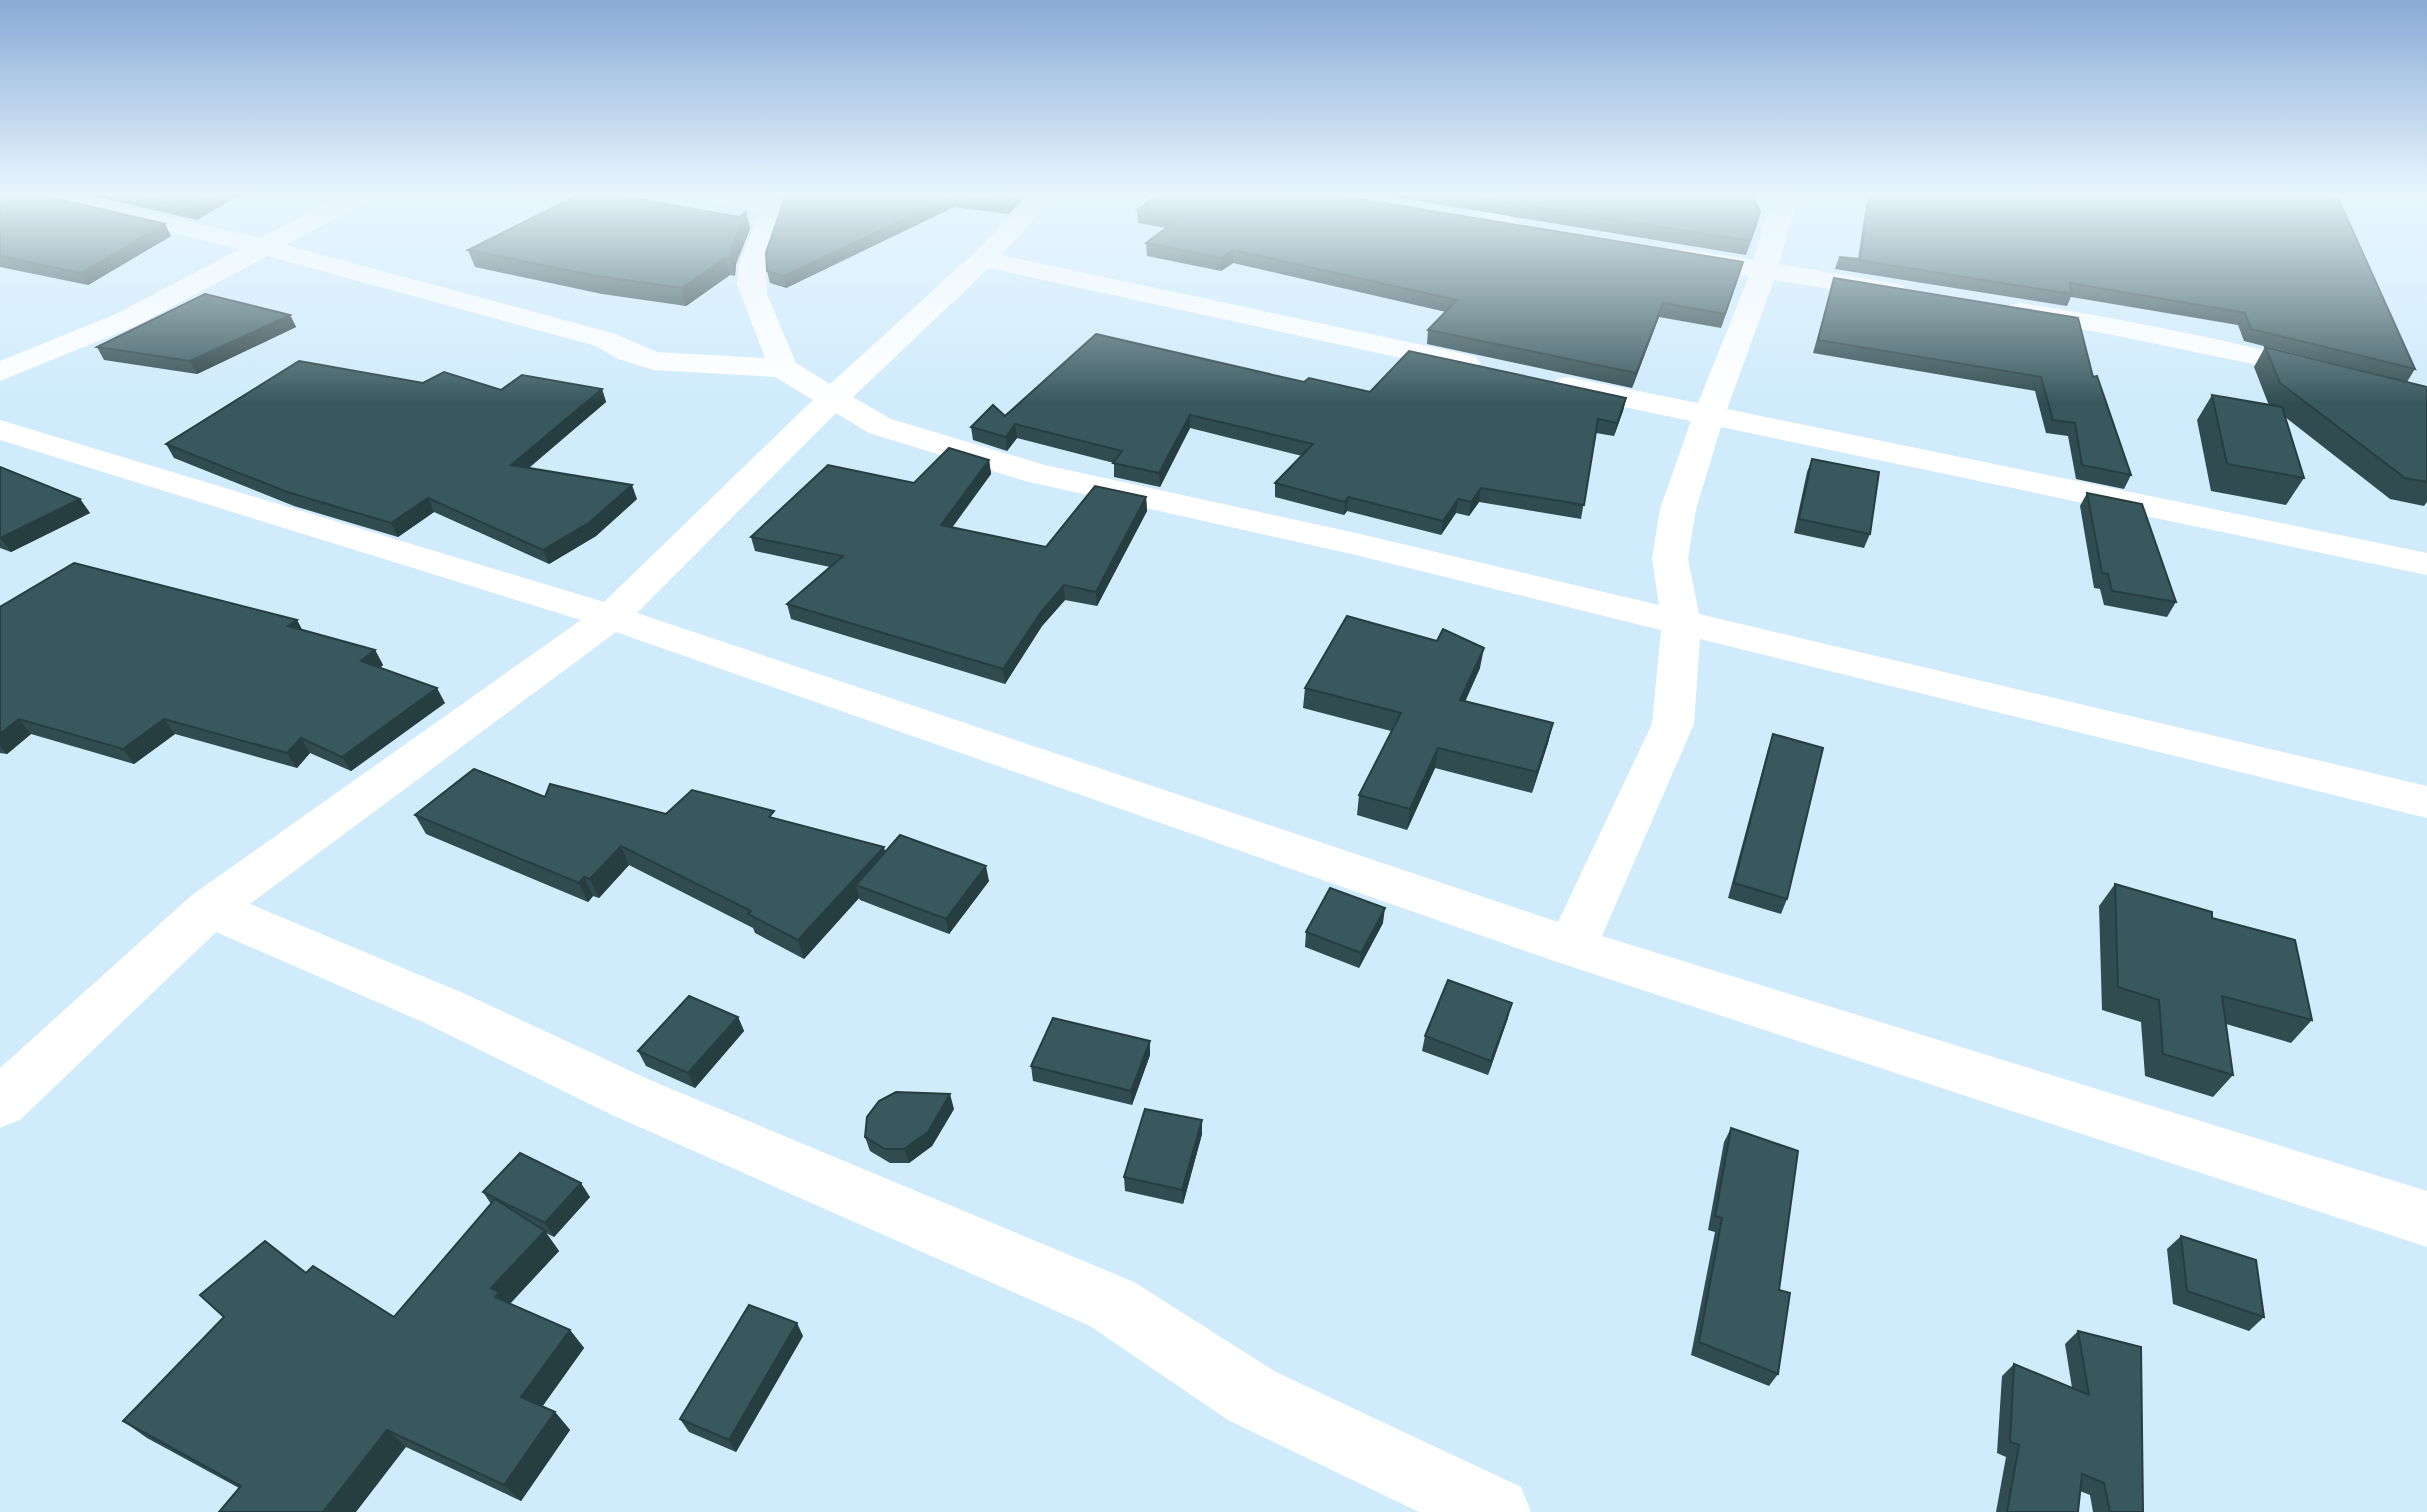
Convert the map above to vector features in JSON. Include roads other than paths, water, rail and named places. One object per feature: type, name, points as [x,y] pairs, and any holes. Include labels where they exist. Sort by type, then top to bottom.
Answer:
[{"type":"street","points":[[0,372],[128,319],[237,263]]},
{"type":"street","points":[[325,263],[606,340],[629,353],[654,361],[782,368],[880,426],[1037,474],[1356,544],[2427,802]]},
{"type":"street","points":[[754,263],[750,284],[779,353],[782,368]]},
{"type":"street","points":[[0,1103],[209,908],[611,617],[833,398],[979,263]]},
{"type":"street","points":[[998,263],[1496,370]]},
{"type":"street","points":[[1715,263],[1921,296]]},
{"type":"street","points":[[1572,947],[1673,724],[1681,621],[1670,558],[1678,509],[1708,417],[1766,263]]},
{"type":"street","points":[[1999,308],[2108,325],[2280,361],[2427,399]]},
{"type":"street","points":[[1542,380],[1708,417],[2427,564]]},
{"type":"street","points":[[0,430],[611,617],[1572,947],[2427,1219]]},
{"type":"street","points":[[209,908],[444,1008],[630,1097],[1112,1304],[1252,1396],[1496,1512]]}]
